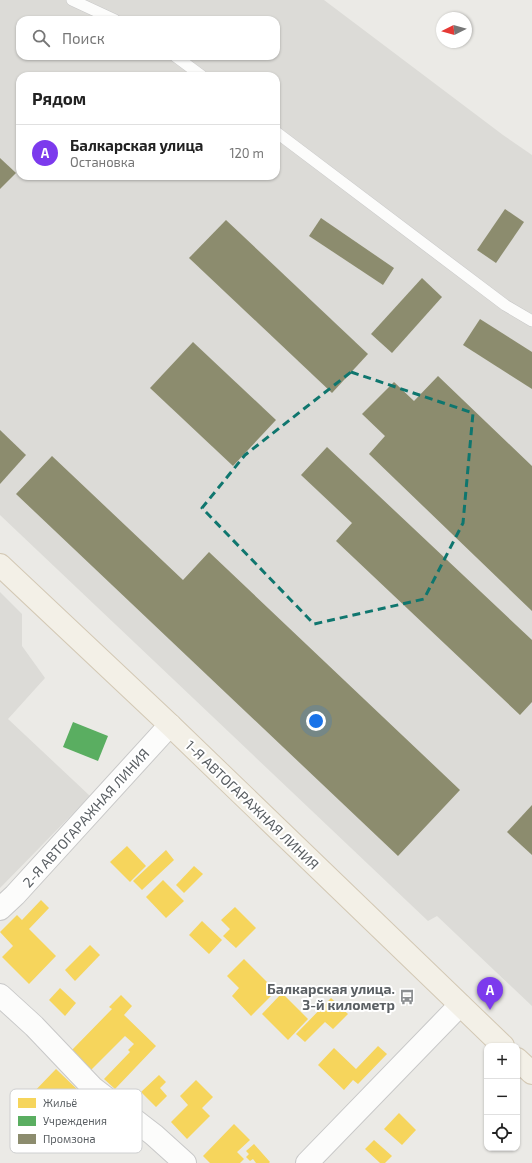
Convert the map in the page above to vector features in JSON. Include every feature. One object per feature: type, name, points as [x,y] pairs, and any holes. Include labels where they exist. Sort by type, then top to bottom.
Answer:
[{"type":"main road","name":"1-Я АВТОГАРАЖНАЯ ЛИНИЯ","points":[[0,565],[170,725],[500,1043]]},
{"type":"main road","points":[[520,1062],[532,1073]]},
{"type":"street","name":"2-Я АВТОГАРАЖНАЯ ЛИНИЯ","points":[[0,909],[20,890],[170,725]]},
{"type":"street","points":[[0,996],[34,1026],[94,1089]]},
{"type":"street","points":[[307,1163],[460,1005]]},
{"type":"street","points":[[142,1126],[185,1163]]},
{"type":"lane","points":[[72,0],[106,16]]},
{"type":"lane","points":[[181,60],[197,72]]},
{"type":"lane","points":[[280,135],[505,305],[532,321]]},
{"type":"highlighted area","points":[[351,372],[473,413],[463,523],[424,599],[314,624],[202,508],[245,455]]},
{"type":"shaded area","points":[[0,0],[324,0],[503,135],[532,155],[532,1006],[437,916],[428,921],[0,515]]},
{"type":"shaded area","points":[[0,592],[22,614],[22,646],[45,678],[8,719],[90,796],[0,888]]},
{"type":"building: Жильё","points":[[127,846],[146,866],[130,882],[110,862]]},
{"type":"building: Жильё","points":[[166,850],[174,860],[142,890],[133,881]]},
{"type":"building: Жильё","points":[[194,866],[203,874],[184,893],[176,885]]},
{"type":"building: Жильё","points":[[163,880],[184,901],[166,918],[146,897]]},
{"type":"building: Жильё","points":[[41,900],[49,908],[29,929],[56,956],[29,984],[2,957],[13,946],[0,932],[17,915],[22,920]]},
{"type":"building: Жильё","points":[[235,907],[256,928],[236,948],[223,936],[230,929],[221,920]]},
{"type":"building: Жильё","points":[[202,921],[222,940],[209,954],[189,935]]},
{"type":"building: Жильё","points":[[90,945],[100,955],[75,981],[65,970]]},
{"type":"building: Жильё","points":[[244,959],[276,991],[251,1016],[232,996],[239,988],[227,976]]},
{"type":"building: Жильё","points":[[60,988],[76,1003],[65,1016],[49,1000]]},
{"type":"building: Жильё","points":[[282,993],[308,1019],[288,1040],[262,1014]]},
{"type":"building: Жильё","points":[[121,995],[132,1006],[124,1015],[156,1046],[115,1089],[104,1079],[130,1052],[128,1050],[134,1044],[125,1036],[91,1070],[71,1051],[112,1009],[109,1007]]},
{"type":"building: Жильё","points":[[331,998],[348,1014],[333,1029],[325,1022],[305,1042],[296,1034]]},
{"type":"building: Жильё","points":[[378,1046],[387,1054],[358,1084],[353,1080],[344,1090],[318,1065],[334,1048],[356,1069]]},
{"type":"building: Жильё","points":[[56,1069],[77,1089],[37,1089]]},
{"type":"building: Жильё","points":[[159,1075],[166,1082],[160,1088],[167,1096],[156,1107],[142,1093],[142,1091]]},
{"type":"building: Жильё","points":[[196,1080],[213,1097],[202,1108],[210,1116],[187,1139],[171,1122],[188,1105],[180,1096]]},
{"type":"building: Жильё","points":[[399,1113],[416,1130],[402,1145],[384,1129]]},
{"type":"building: Жильё","points":[[234,1124],[250,1140],[237,1152],[244,1159],[240,1163],[210,1163],[203,1156]]},
{"type":"building: Жильё","points":[[374,1140],[392,1156],[385,1163],[380,1163],[365,1149]]},
{"type":"building: Жильё","points":[[254,1144],[270,1162],[269,1163],[256,1163],[253,1159],[250,1161],[246,1157],[249,1154],[246,1151]]},
{"type":"building: Учреждения","points":[[73,722],[108,736],[98,761],[63,747]]},
{"type":"building: Промзона","points":[[0,158],[16,173],[0,189]]},
{"type":"building: Промзона","points":[[505,209],[524,222],[496,263],[477,250]]},
{"type":"building: Промзона","points":[[321,218],[394,268],[383,285],[309,236]]},
{"type":"building: Промзона","points":[[226,220],[368,354],[332,393],[189,258]]},
{"type":"building: Промзона","points":[[422,278],[442,297],[392,353],[371,334]]},
{"type":"building: Промзона","points":[[480,319],[532,352],[532,389],[463,345]]},
{"type":"building: Промзона","points":[[193,342],[276,420],[233,466],[150,388]]},
{"type":"building: Промзона","points":[[438,376],[532,466],[532,611],[369,454],[385,436],[362,414],[394,382],[414,401]]},
{"type":"building: Промзона","points":[[0,430],[26,455],[0,484]]},
{"type":"building: Промзона","points":[[327,447],[532,640],[532,702],[520,715],[336,541],[352,523],[301,475]]},
{"type":"building: Промзона","points":[[52,456],[183,580],[209,552],[460,790],[398,856],[16,494]]},
{"type":"building: Промзона","points":[[532,805],[532,855],[507,832]]},
{"type":"place","name":"Балкарская улица. 3-й километр","points":[[407,997]]},
{"type":"place","name":"Балкарская улица","points":[[490,1010]]}]
